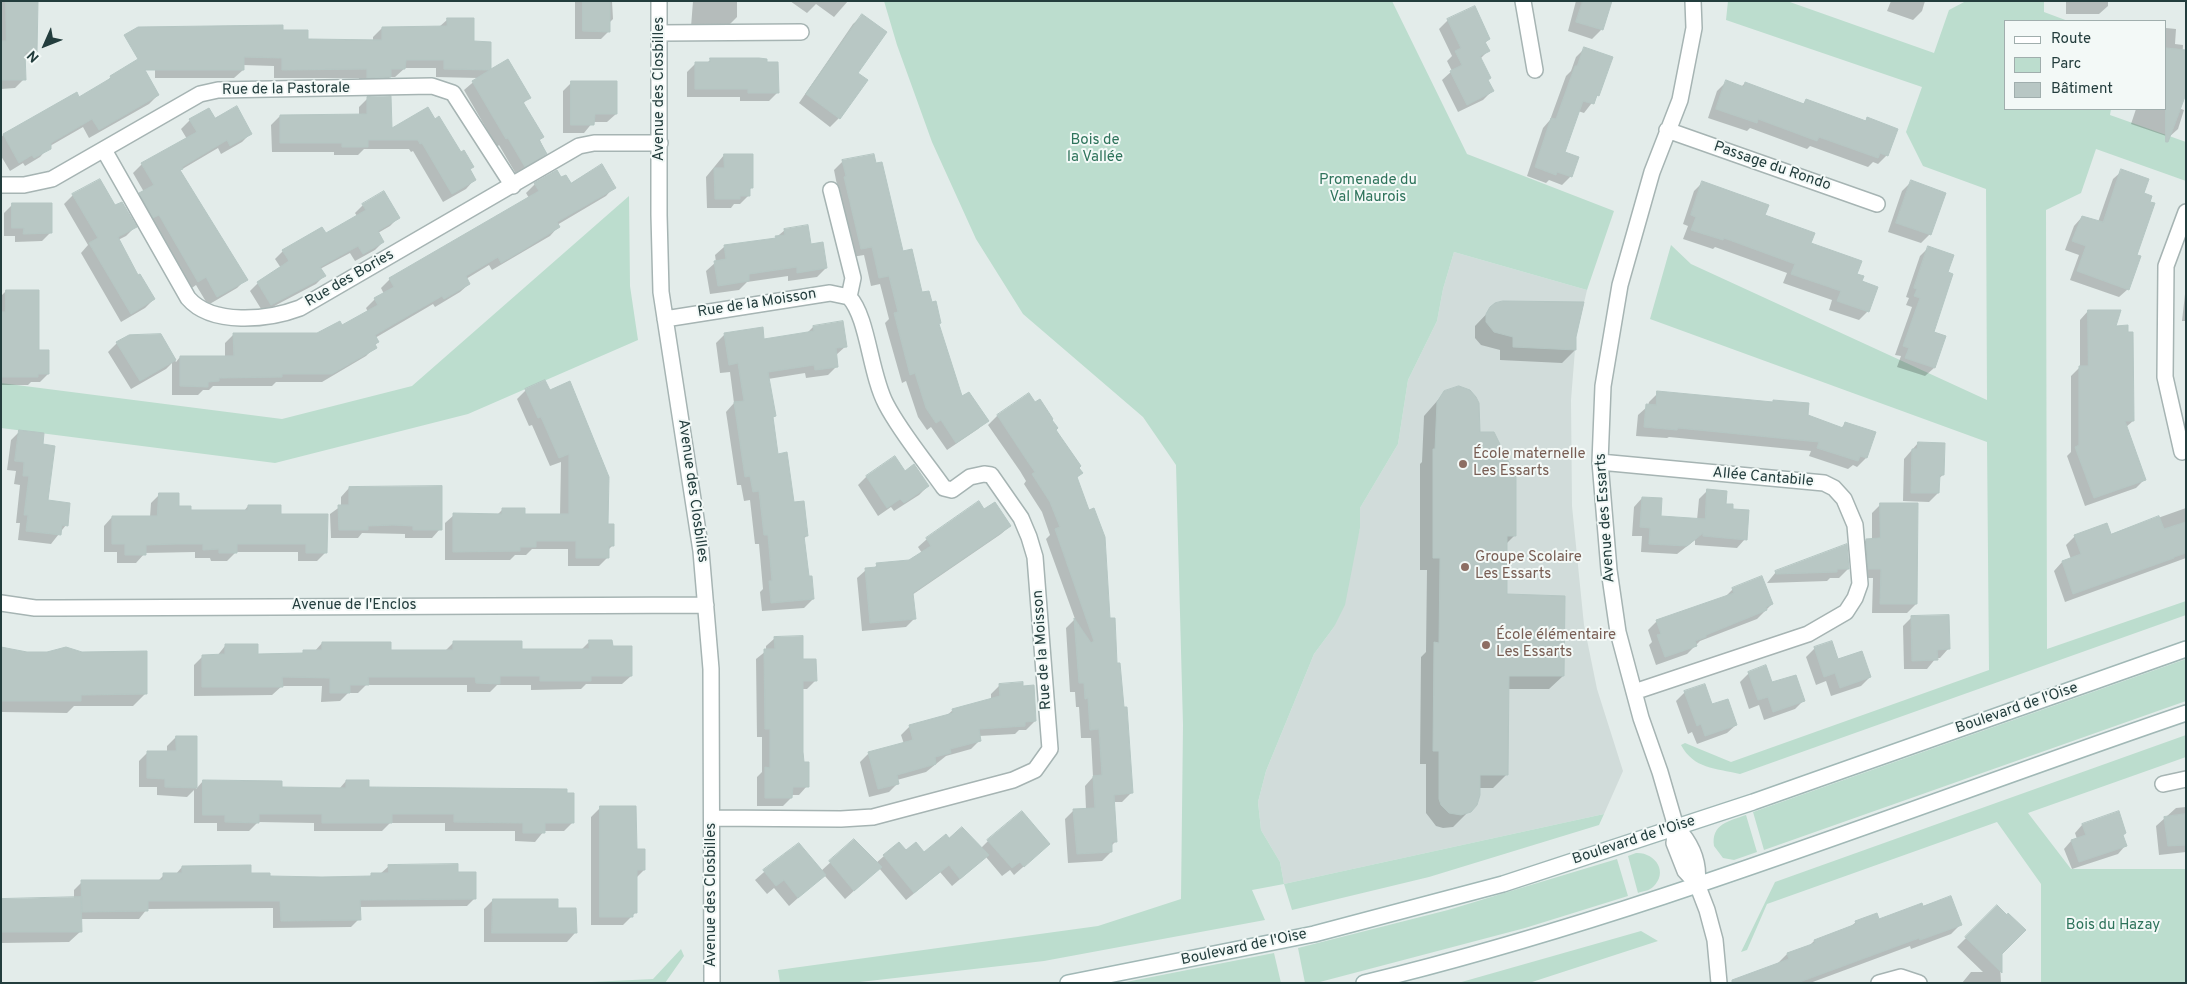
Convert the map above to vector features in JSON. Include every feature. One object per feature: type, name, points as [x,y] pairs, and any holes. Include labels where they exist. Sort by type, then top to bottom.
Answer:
[{"type":"street","name":"Avenue des Closbilles","points":[[659,1],[660,268],[665,319],[701,551],[711,669],[712,983]]},
{"type":"street","points":[[1524,1],[1535,70]]},
{"type":"street","name":"Avenue des Essarts","points":[[1693,1],[1694,28],[1680,100],[1652,172],[1620,285],[1603,386],[1600,462],[1608,561],[1617,624],[1634,692],[1676,827],[1688,839],[1699,870],[1697,884],[1715,940],[1720,983]]},
{"type":"street","points":[[660,33],[801,32]]},
{"type":"street","name":"Rue de la Pastorale","points":[[1,185],[24,185],[52,180],[200,94],[218,90],[432,86],[453,93],[513,186]]},
{"type":"street","name":"Passage du Rondo","points":[[1667,130],[1877,204]]},
{"type":"street","name":"Rue des Bories","points":[[104,150],[188,298],[195,306],[204,311],[230,317],[280,315],[300,308],[579,146],[594,143],[660,143]]},
{"type":"street","points":[[831,190],[853,278],[849,296]]},
{"type":"street","points":[[2182,452],[2165,377],[2166,266],[2186,212]]},
{"type":"street","name":"Rue de la Moisson","points":[[665,319],[830,293],[849,296],[858,309],[875,378],[886,404],[944,488],[952,490],[970,477],[984,474],[990,476],[1021,518],[1036,557],[1050,749],[1042,762],[1028,774],[905,810],[873,817],[841,819],[712,818]]},
{"type":"street","name":"Allée Cantabile","points":[[1600,462],[1824,483],[1834,488],[1844,498],[1855,525],[1860,584],[1855,598],[1846,612],[1808,634],[1634,692]]},
{"type":"street","name":"Avenue de l'Enclos","points":[[1,603],[35,608],[706,605]]},
{"type":"street","name":"Boulevard de l'Oise","points":[[1068,983],[1264,945],[1503,884],[1676,827],[2186,649]]},
{"type":"street","points":[[1364,983],[1534,936],[1697,884],[2186,713]]},
{"type":"street","points":[[2163,784],[2186,779]]},
{"type":"street","points":[[1879,983],[1901,977],[1919,983]]},
{"type":"shaded area","name":"Groupe Scolaire Les Essarts","points":[[1454,252],[1587,290],[1576,337],[1571,400],[1572,506],[1584,625],[1597,689],[1623,771],[1604,814],[1284,884],[1280,862],[1261,830],[1258,802],[1266,771],[1314,654],[1334,627],[1360,528],[1360,508],[1398,444],[1408,380],[1437,321],[1443,289]]},
{"type":"green space","points":[[884,1],[1392,1],[1467,154],[1614,211],[1587,290],[1454,252],[1443,289],[1437,321],[1408,380],[1398,444],[1360,508],[1360,528],[1345,605],[1334,627],[1314,654],[1266,771],[1258,802],[1261,830],[1280,862],[1284,884],[1252,890],[1265,920],[1044,961],[860,982],[780,983],[778,970],[1098,926],[1181,899],[1183,725],[1176,465],[1143,417],[1023,314],[976,239],[932,142],[897,45]]},
{"type":"green space","points":[[1728,1],[1787,1],[1934,53],[1949,10],[1966,1],[2044,1],[2044,12],[2065,20],[2004,20],[2004,110],[2111,110],[2110,115],[2186,142],[2186,181],[2096,149],[2081,193],[2046,210],[2047,649],[2186,601],[2186,615],[1740,774],[1714,769],[1699,763],[1686,753],[1681,745],[1685,743],[1731,762],[1989,670],[1987,442],[1650,319],[1671,245],[1691,264],[1987,400],[1986,189],[1923,166],[1906,132],[1922,87],[1726,20]]},
{"type":"green space","points":[[629,196],[630,286],[638,340],[468,414],[275,463],[1,428],[1,383],[282,419],[412,386]]},
{"type":"green space","points":[[2186,659],[2186,701],[1764,850],[1753,812]]},
{"type":"green space","name":"Bois du Hazay","points":[[2186,735],[2186,757],[2028,813],[2071,869],[2186,869],[2186,983],[2041,983],[2041,884],[1997,822],[1767,904],[1747,950],[1741,952],[1775,882]]},
{"type":"green space","points":[[1604,814],[1599,825],[1429,877],[1292,910],[1284,884]]},
{"type":"green space","points":[[1746,815],[1757,852],[1734,860],[1723,858],[1714,846],[1715,833],[1722,824]]},
{"type":"green space","points":[[1636,853],[1654,859],[1660,869],[1658,881],[1653,887],[1638,893],[1628,856]]},
{"type":"green space","points":[[1617,859],[1628,896],[1525,928],[1316,983],[1305,983],[1298,948],[1448,910]]},
{"type":"green space","points":[[1641,931],[1658,941],[1529,983],[1458,983]]},
{"type":"green space","points":[[681,949],[684,956],[665,983],[571,983],[653,979]]},
{"type":"green space","points":[[1274,953],[1281,983],[1121,983]]},
{"type":"building","points":[[6,1],[38,1],[37,52],[25,52],[26,80],[1,80],[1,41],[6,41]]},
{"type":"building","points":[[583,1],[610,1],[610,32],[583,31]]},
{"type":"building","points":[[1583,1],[1612,1],[1603,30],[1576,22]]},
{"type":"building","points":[[1475,6],[1490,39],[1485,42],[1490,51],[1480,56],[1491,78],[1488,80],[1494,91],[1467,105],[1450,71],[1462,65],[1455,51],[1461,48],[1447,19]]},
{"type":"building","points":[[862,14],[887,32],[858,73],[868,80],[840,119],[806,94]]},
{"type":"building","points":[[447,18],[474,18],[474,41],[491,42],[491,69],[508,59],[531,98],[523,102],[544,137],[539,140],[547,154],[525,167],[472,81],[490,70],[444,69],[444,60],[406,60],[405,69],[391,69],[391,77],[367,78],[367,69],[282,70],[282,58],[244,57],[244,70],[145,70],[159,95],[99,130],[92,119],[51,143],[51,149],[34,158],[32,155],[19,163],[3,134],[77,92],[79,97],[138,59],[124,35],[138,27],[283,25],[283,30],[308,30],[308,39],[382,40],[382,27],[447,26]]},
{"type":"building","points":[[1584,47],[1613,57],[1599,96],[1597,95],[1594,104],[1583,101],[1565,152],[1579,157],[1572,177],[1557,172],[1556,175],[1535,167],[1551,118],[1556,119],[1575,66],[1577,66]]},
{"type":"building","points":[[2167,48],[2186,50],[2186,94],[2168,142],[2166,142]]},
{"type":"building","points":[[710,58],[759,58],[767,59],[767,62],[778,62],[779,93],[748,93],[748,89],[695,89],[695,62],[710,62]]},
{"type":"building","points":[[1726,80],[1744,87],[1745,82],[1804,104],[1806,99],[1866,121],[1867,117],[1898,129],[1888,156],[1880,153],[1878,158],[1819,137],[1817,141],[1758,119],[1757,123],[1716,109]]},
{"type":"building","points":[[571,81],[617,81],[617,114],[595,114],[594,125],[571,125]]},
{"type":"building","points":[[391,96],[392,128],[428,107],[435,119],[439,116],[461,152],[464,150],[474,167],[470,169],[476,180],[452,194],[422,143],[420,144],[418,140],[368,140],[368,147],[342,147],[342,143],[280,143],[280,115],[367,114],[367,97]]},
{"type":"building","points":[[237,106],[252,134],[230,146],[227,140],[180,170],[248,280],[217,297],[206,277],[198,282],[159,215],[153,218],[139,193],[154,185],[141,163],[197,132],[189,119],[209,108],[215,118]]},
{"type":"building","points":[[724,154],[753,154],[753,188],[750,188],[750,196],[740,196],[740,199],[715,199],[714,168],[724,168]]},
{"type":"building","points":[[874,154],[876,163],[882,162],[903,251],[912,249],[922,292],[929,291],[932,302],[936,301],[941,323],[939,324],[962,396],[969,392],[989,421],[956,443],[941,420],[936,423],[926,408],[915,373],[910,375],[894,313],[898,312],[889,276],[879,278],[872,247],[861,249],[844,177],[846,176],[842,160]]},
{"type":"building","points":[[602,164],[616,188],[557,222],[560,227],[501,263],[498,257],[466,276],[470,284],[444,299],[442,296],[375,335],[379,342],[375,344],[377,348],[332,374],[282,374],[282,377],[219,378],[219,381],[208,382],[208,387],[180,386],[180,356],[234,356],[233,333],[317,333],[340,321],[342,325],[378,305],[374,298],[394,287],[389,278],[539,191],[534,183],[557,170],[561,177],[566,175],[571,183]]},
{"type":"building","points":[[2121,169],[2149,179],[2144,193],[2152,196],[2150,202],[2155,203],[2137,255],[2141,256],[2129,290],[2077,271],[2086,246],[2072,241],[2082,216],[2103,222]]},
{"type":"building","points":[[100,179],[115,205],[122,202],[137,227],[118,237],[138,275],[140,274],[155,299],[131,314],[89,243],[98,238],[72,194]]},
{"type":"building","points":[[1911,180],[1946,193],[1931,235],[1896,223]]},
{"type":"building","points":[[1702,181],[1769,205],[1765,215],[1815,233],[1811,243],[1862,261],[1857,274],[1864,276],[1862,281],[1878,287],[1869,312],[1837,301],[1841,291],[1791,274],[1795,264],[1724,238],[1723,240],[1691,230],[1696,217],[1691,215]]},
{"type":"building","points":[[384,191],[400,218],[378,231],[384,242],[363,254],[358,246],[320,267],[326,276],[271,305],[257,282],[289,261],[282,250],[322,227],[326,233],[366,210],[362,204]]},
{"type":"building","points":[[12,203],[52,203],[52,233],[23,234],[24,228],[12,228]]},
{"type":"building","points":[[808,225],[811,244],[823,242],[827,268],[797,273],[797,267],[749,274],[749,281],[718,286],[714,261],[726,259],[724,245],[776,238],[775,236],[785,235],[784,229]]},
{"type":"building","points":[[1928,246],[1954,255],[1948,272],[1953,274],[1934,332],[1946,336],[1935,368],[1905,358],[1909,348],[1903,346],[1920,298],[1914,296],[1917,289],[1914,288]]},
{"type":"building","points":[[6,290],[39,290],[39,350],[49,350],[49,374],[38,374],[38,377],[1,377],[1,312],[5,312]]},
{"type":"building","points":[[1503,301],[1584,302],[1576,337],[1576,350],[1513,347],[1513,337],[1494,332],[1486,322],[1486,314],[1490,307],[1495,303]]},
{"type":"building","points":[[2088,310],[2121,310],[2116,326],[2128,325],[2128,332],[2133,332],[2134,421],[2125,421],[2146,480],[2094,498],[2075,447],[2079,445],[2079,366],[2088,366]]},
{"type":"building","points":[[843,321],[847,347],[836,348],[838,367],[815,370],[814,365],[768,372],[776,416],[773,417],[778,454],[787,452],[794,502],[804,501],[808,536],[804,536],[809,576],[812,576],[814,599],[771,603],[769,581],[772,581],[768,535],[764,535],[759,491],[753,492],[750,476],[745,477],[734,402],[744,401],[738,363],[729,365],[724,333],[763,327],[764,339],[814,331],[813,326]]},
{"type":"building","points":[[161,334],[176,360],[140,381],[116,342],[129,335]]},
{"type":"building","points":[[545,380],[550,390],[570,381],[609,477],[608,524],[614,524],[614,546],[609,546],[609,558],[576,558],[576,541],[536,541],[536,547],[520,547],[520,551],[453,552],[453,513],[502,514],[502,508],[525,508],[525,514],[569,514],[569,454],[559,458],[541,417],[538,418],[525,389]]},
{"type":"building","points":[[1459,386],[1470,390],[1476,397],[1479,403],[1480,432],[1494,432],[1516,477],[1516,536],[1507,536],[1507,594],[1565,596],[1564,676],[1509,676],[1508,775],[1480,775],[1480,795],[1477,805],[1471,812],[1461,815],[1449,813],[1441,805],[1439,799],[1439,751],[1433,751],[1434,642],[1439,643],[1440,558],[1433,558],[1433,449],[1435,449],[1437,402],[1444,391]]},
{"type":"building","points":[[1657,391],[1773,402],[1773,400],[1809,403],[1808,415],[1843,428],[1845,422],[1876,432],[1867,458],[1860,456],[1858,461],[1817,448],[1819,442],[1678,428],[1677,430],[1644,427],[1646,404],[1656,405]]},
{"type":"building","points":[[1029,393],[1035,402],[1040,399],[1058,428],[1056,430],[1081,466],[1079,468],[1083,473],[1077,477],[1089,510],[1094,508],[1105,537],[1110,618],[1115,618],[1117,663],[1120,663],[1124,707],[1127,707],[1133,793],[1114,795],[1117,842],[1112,842],[1112,852],[1077,854],[1073,809],[1095,808],[1093,776],[1102,775],[1099,729],[1090,730],[1088,698],[1085,699],[1084,683],[1079,683],[1074,618],[1091,643],[1094,641],[1055,529],[1060,527],[1050,502],[1032,474],[1035,472],[997,415]]},
{"type":"building","points":[[19,430],[44,433],[43,444],[55,446],[48,500],[70,503],[68,526],[62,525],[61,535],[26,531],[28,515],[24,515],[29,476],[23,476],[24,462],[15,461]]},
{"type":"building","points":[[1918,442],[1945,443],[1944,475],[1940,475],[1939,493],[1911,493],[1912,449],[1917,449]]},
{"type":"building","points":[[895,456],[905,471],[914,464],[929,486],[904,503],[900,499],[887,508],[866,476]]},
{"type":"building","points":[[442,486],[442,530],[413,530],[413,526],[393,525],[368,526],[368,530],[339,530],[338,505],[349,505],[349,487]]},
{"type":"building","points":[[1707,489],[1727,491],[1726,504],[1733,504],[1733,509],[1749,510],[1747,540],[1703,536],[1703,533],[1687,546],[1649,544],[1650,528],[1640,527],[1642,497],[1662,498],[1661,516],[1705,519]]},
{"type":"building","points":[[159,493],[179,493],[179,506],[191,506],[191,510],[248,510],[248,505],[281,505],[281,514],[328,514],[327,553],[306,553],[306,544],[237,544],[237,553],[219,553],[219,549],[203,550],[203,544],[176,544],[146,545],[146,555],[125,555],[125,544],[112,544],[112,516],[157,516]]},
{"type":"building","points":[[979,501],[984,509],[995,502],[1011,526],[913,593],[916,619],[870,623],[865,568],[877,567],[876,563],[909,560],[931,546],[926,538]]},
{"type":"building","points":[[1880,503],[1918,503],[1917,604],[1880,604],[1881,569],[1868,569],[1866,539],[1880,538]]},
{"type":"building","points":[[2159,516],[2164,529],[2186,522],[2186,553],[2073,594],[2062,561],[2081,554],[2074,535],[2107,523],[2111,534]]},
{"type":"building","points":[[1847,544],[1849,569],[1837,569],[1837,572],[1776,574],[1775,571]]},
{"type":"building","points":[[1762,576],[1773,604],[1766,607],[1767,610],[1706,635],[1706,637],[1695,641],[1697,646],[1665,657],[1657,635],[1661,634],[1656,620],[1734,593],[1732,588]]},
{"type":"building","points":[[1949,615],[1950,649],[1937,650],[1938,660],[1912,661],[1911,616]]},
{"type":"building","points":[[803,636],[803,659],[816,659],[817,681],[803,681],[803,752],[804,762],[809,762],[809,787],[793,787],[792,798],[765,798],[765,767],[770,768],[770,729],[765,729],[764,649],[775,649],[774,637]]},
{"type":"building","points":[[589,640],[612,640],[613,646],[632,646],[632,676],[591,676],[591,681],[540,681],[540,676],[500,676],[500,684],[476,683],[475,677],[368,677],[369,685],[350,685],[350,693],[330,693],[330,678],[282,677],[283,687],[202,687],[202,655],[225,654],[225,644],[258,644],[258,654],[303,653],[303,650],[322,650],[322,642],[391,642],[391,650],[453,650],[453,641],[522,641],[522,649],[589,649]]},
{"type":"building","points":[[1832,641],[1838,659],[1862,651],[1871,677],[1840,688],[1835,673],[1824,677],[1814,647]]},
{"type":"building","points":[[1,647],[27,652],[47,652],[66,647],[82,652],[147,651],[147,694],[81,695],[81,701],[1,701]]},
{"type":"building","points":[[1766,665],[1772,682],[1796,675],[1805,701],[1773,712],[1768,697],[1758,700],[1748,672]]},
{"type":"building","points":[[1023,682],[1023,686],[1034,685],[1036,721],[1025,722],[1025,726],[979,729],[981,741],[950,749],[951,753],[935,757],[936,764],[897,775],[899,784],[878,789],[868,752],[913,740],[909,725],[953,713],[952,709],[1000,696],[999,684]]},
{"type":"building","points":[[1705,684],[1712,704],[1728,699],[1737,725],[1705,736],[1701,724],[1697,726],[1684,691]]},
{"type":"building","points":[[176,736],[197,736],[197,788],[165,787],[165,779],[147,778],[147,751],[176,751]]},
{"type":"building","points":[[203,780],[282,781],[282,787],[346,788],[346,780],[369,780],[369,787],[567,789],[567,793],[574,793],[574,823],[545,823],[545,833],[523,833],[523,823],[454,822],[454,814],[392,814],[392,823],[322,823],[322,814],[259,814],[259,823],[225,822],[225,815],[203,815]]},
{"type":"building","points":[[600,806],[636,806],[637,849],[645,849],[645,870],[637,870],[637,913],[633,913],[633,917],[600,917]]},
{"type":"building","points":[[1022,811],[1050,844],[1024,867],[1020,862],[1012,868],[987,840]]},
{"type":"building","points":[[2119,811],[2126,833],[2123,835],[2127,846],[2079,862],[2071,840],[2086,835],[2082,824]]},
{"type":"building","points":[[2186,814],[2186,845],[2168,846],[2164,817]]},
{"type":"building","points":[[962,827],[989,855],[960,879],[949,865],[914,893],[883,855],[899,842],[906,850],[916,842],[924,852],[946,834],[949,838]]},
{"type":"building","points":[[854,839],[882,867],[854,891],[829,861]]},
{"type":"building","points":[[799,843],[826,875],[798,898],[784,880],[776,886],[763,870]]},
{"type":"building","points":[[458,864],[458,872],[476,872],[476,899],[360,900],[361,920],[281,921],[280,901],[148,901],[148,911],[82,912],[81,880],[163,880],[163,873],[182,873],[182,866],[251,865],[251,873],[270,873],[270,876],[322,877],[371,876],[371,873],[389,873],[388,865]]},
{"type":"building","points":[[1951,896],[1962,925],[1920,940],[1919,938],[1797,983],[1732,983],[1732,980],[1789,959],[1787,953],[1815,943],[1814,940],[1856,924],[1855,921],[1877,913],[1879,919],[1922,903],[1923,906]]},
{"type":"building","points":[[81,897],[82,932],[1,932],[1,899]]},
{"type":"building","points":[[493,899],[558,899],[558,908],[576,908],[577,933],[492,933]]},
{"type":"building","points":[[1997,905],[2026,930],[2002,954],[2002,973],[1965,937]]},
{"type":"place","name":"École maternelle Les Essarts","points":[[1463,464]]},
{"type":"place","name":"Groupe Scolaire Les Essarts","points":[[1465,567]]},
{"type":"place","name":"École élémentaire Les Essarts","points":[[1486,645]]},
{"type":"park label","name":"Bois de la Vallée","points":[[1095,150]]},
{"type":"park label","name":"Promenade du Val Maurois","points":[[1368,190]]}]
